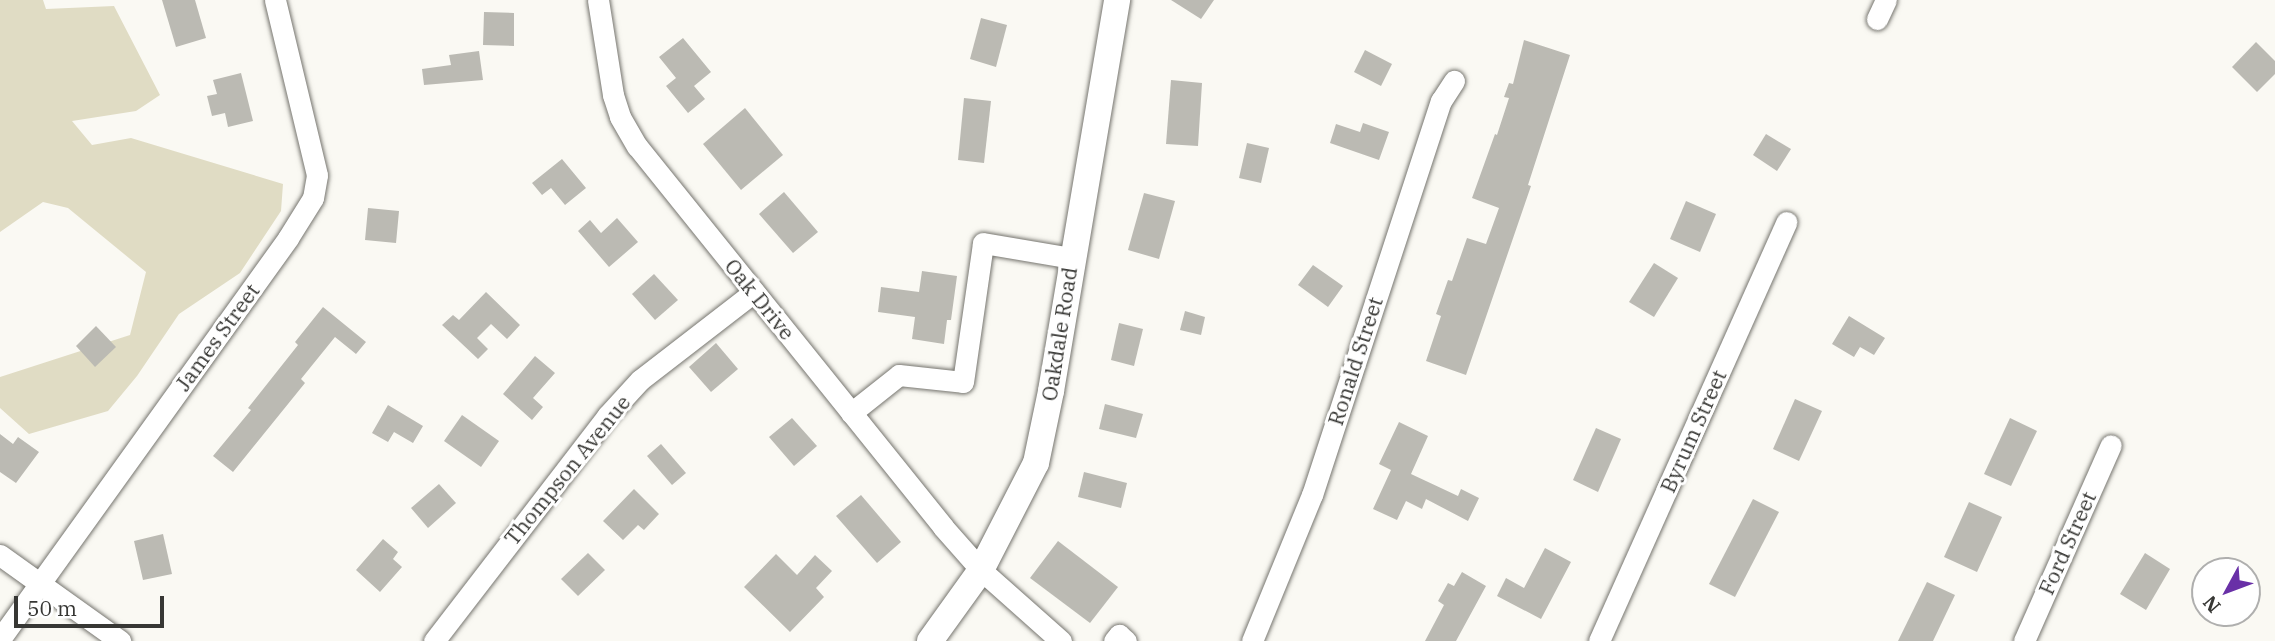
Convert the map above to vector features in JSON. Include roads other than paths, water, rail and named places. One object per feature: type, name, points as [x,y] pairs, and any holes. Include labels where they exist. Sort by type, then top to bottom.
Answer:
[{"type":"main road","name":"Oakdale Road","points":[[930,641],[981,570],[1035,463],[1051,391],[1117,0]]},
{"type":"street","name":"James Street","points":[[0,639],[288,238],[317,187],[302,105],[275,0]]},
{"type":"street","name":"Oak Drive","points":[[598,0],[608,70],[620,117],[637,146],[981,570],[1061,641]]},
{"type":"street","name":"Ronald Street","points":[[1252,641],[1311,495],[1441,101],[1454,80]]},
{"type":"street","name":"Byrum Street","points":[[1599,641],[1786,222]]},
{"type":"street","points":[[851,413],[899,375],[963,382],[983,243],[1072,258]]},
{"type":"street","name":"Thompson Avenue","points":[[434,641],[607,415],[640,380],[754,292]]},
{"type":"street","name":"Ford Street","points":[[2024,641],[2111,445]]},
{"type":"street","points":[[0,555],[120,641]]}]
